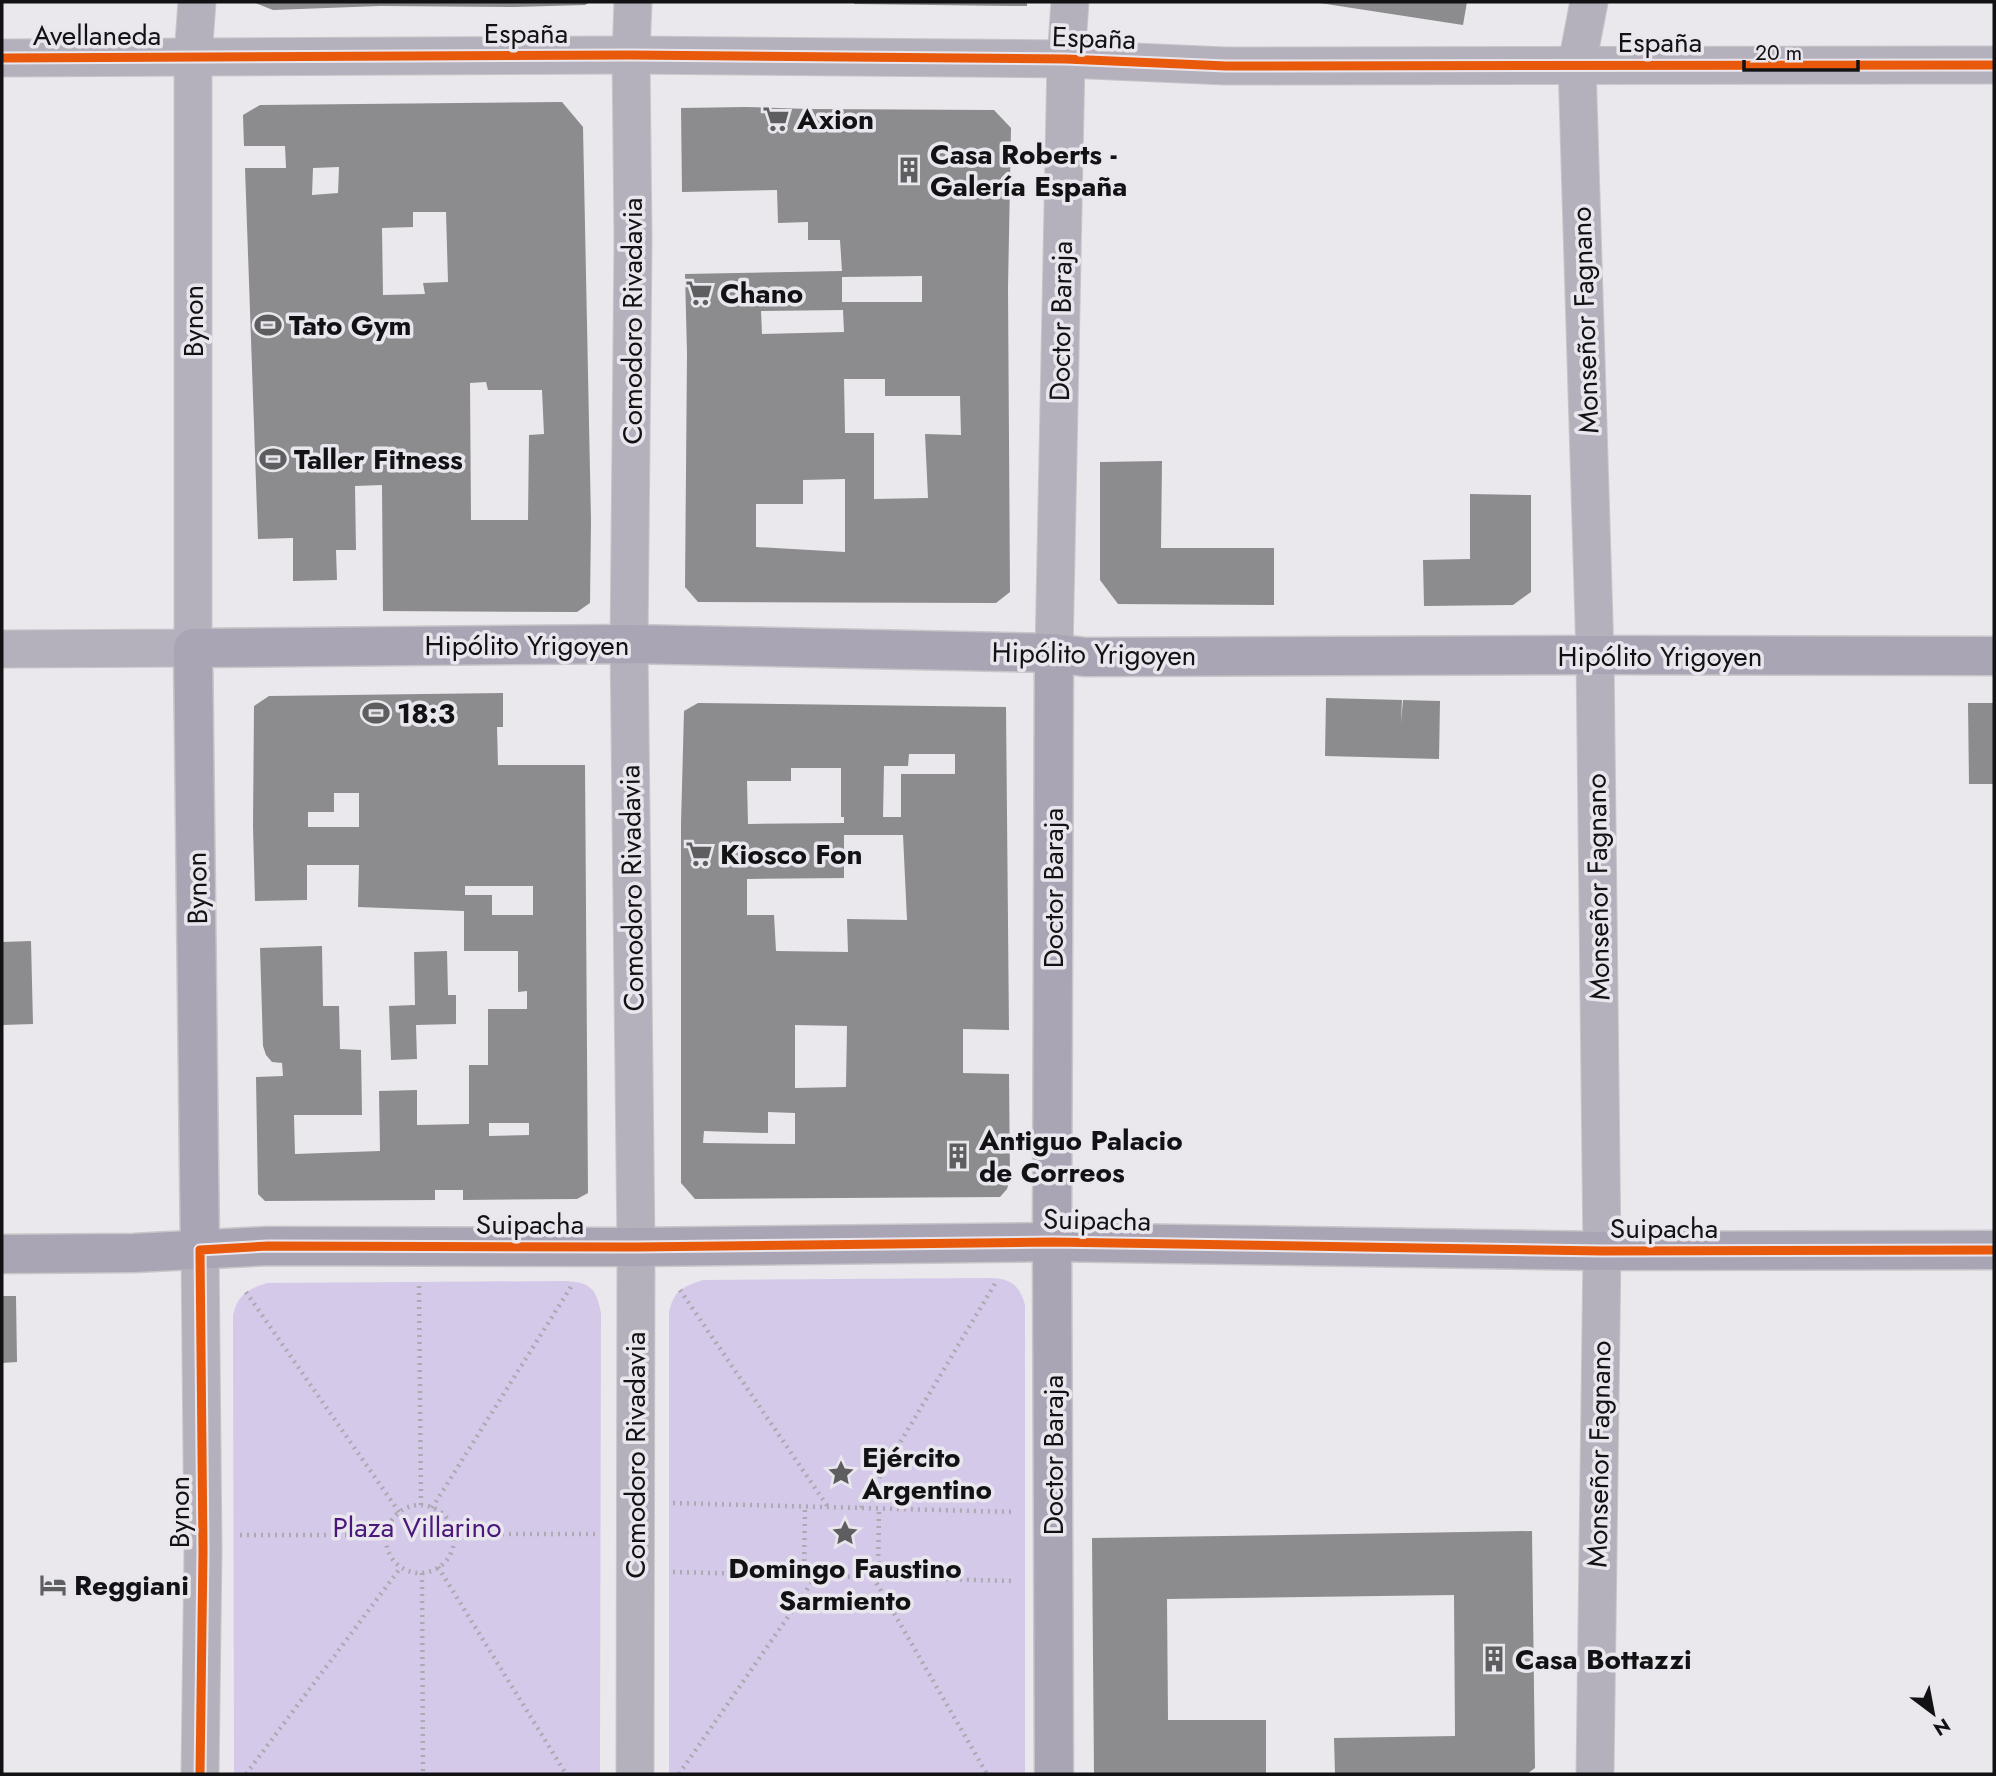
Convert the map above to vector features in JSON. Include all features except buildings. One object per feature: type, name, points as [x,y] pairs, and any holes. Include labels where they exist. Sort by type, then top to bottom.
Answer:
[{"type":"street","name":"Bynon","points":[[197,2],[192,57],[193,648],[203,1551],[200,1774]]},
{"type":"street","name":"Comodoro Rivadavia","points":[[633,2],[629,644],[636,1247],[635,1774]]},
{"type":"street","name":"Doctor Baraja","points":[[1054,1774],[1054,653],[1066,59],[1070,2]]},
{"type":"street","name":"Monseñor Fagnano","points":[[1589,2],[1577,64],[1595,655],[1602,1251],[1595,1774]]},
{"type":"street","name":"España","points":[[192,57],[631,55],[1066,59],[1226,66],[1994,65]]},
{"type":"street","name":"Avellaneda","points":[[2,58],[192,57]]},
{"type":"street","name":"Hipólito Yrigoyen","points":[[193,648],[629,644],[1054,653],[1085,657],[1994,656]]},
{"type":"street","points":[[2,649],[193,648]]},
{"type":"street","name":"Suipacha","points":[[2,1254],[134,1253],[268,1246],[636,1247],[1052,1242],[1602,1251],[1994,1250]]},
{"type":"path","points":[[861,1508],[999,1278]]},
{"type":"path","points":[[419,1281],[421,1505]]},
{"type":"path","points":[[432,1508],[574,1281]]},
{"type":"path","points":[[680,1290],[829,1507]]},
{"type":"path","points":[[246,1292],[399,1512]]},
{"type":"path","points":[[669,1503],[1026,1512]]},
{"type":"path","points":[[421,1505],[432,1508],[446,1518],[453,1534],[451,1551],[446,1561],[438,1567],[422,1573],[407,1571],[391,1557],[387,1547],[388,1526],[399,1512],[421,1505]]},
{"type":"path","points":[[804,1575],[805,1507]]},
{"type":"path","points":[[879,1509],[876,1577],[987,1774]]},
{"type":"path","points":[[453,1534],[601,1534]]},
{"type":"path","points":[[233,1535],[386,1535]]},
{"type":"path","points":[[246,1774],[401,1567]]},
{"type":"path","points":[[438,1567],[566,1774]]},
{"type":"path","points":[[669,1571],[1026,1581]]},
{"type":"path","points":[[422,1573],[423,1774]]},
{"type":"path","points":[[679,1774],[817,1575]]},
{"type":"green space","points":[[990,1278],[1014,1284],[1025,1305],[1025,1774],[669,1774],[669,1312],[676,1294],[684,1287],[703,1280]]},
{"type":"green space","name":"Plaza Villarino","points":[[267,1283],[581,1283],[591,1288],[601,1313],[600,1774],[234,1774],[233,1315],[241,1297],[249,1290]]},
{"type":"cycle path","points":[[2,58],[631,55],[1066,59],[1226,66],[1994,65]]},
{"type":"cycle path","points":[[200,1774],[203,1551],[200,1250],[268,1246],[636,1247],[1052,1242],[1602,1251],[1994,1250]]},
{"type":"place","name":"Axion","points":[[776,119]]},
{"type":"place","name":"Casa Roberts - Galería España","points":[[909,170]]},
{"type":"place","name":"Chano","points":[[699,293]]},
{"type":"place","name":"Tato Gym","points":[[268,325]]},
{"type":"place","name":"Taller Fitness","points":[[273,459]]},
{"type":"place","name":"18:3","points":[[376,713]]},
{"type":"place","name":"Kiosco Fon","points":[[699,854]]},
{"type":"place","name":"Antiguo Palacio de Correos","points":[[958,1156]]},
{"type":"place","name":"Ejército Argentino","points":[[841,1473]]},
{"type":"place","name":"Domingo Faustino Sarmiento","points":[[845,1533]]},
{"type":"place","name":"Reggiani","points":[[53,1585]]},
{"type":"place","name":"Casa Bottazzi","points":[[1494,1659]]}]
